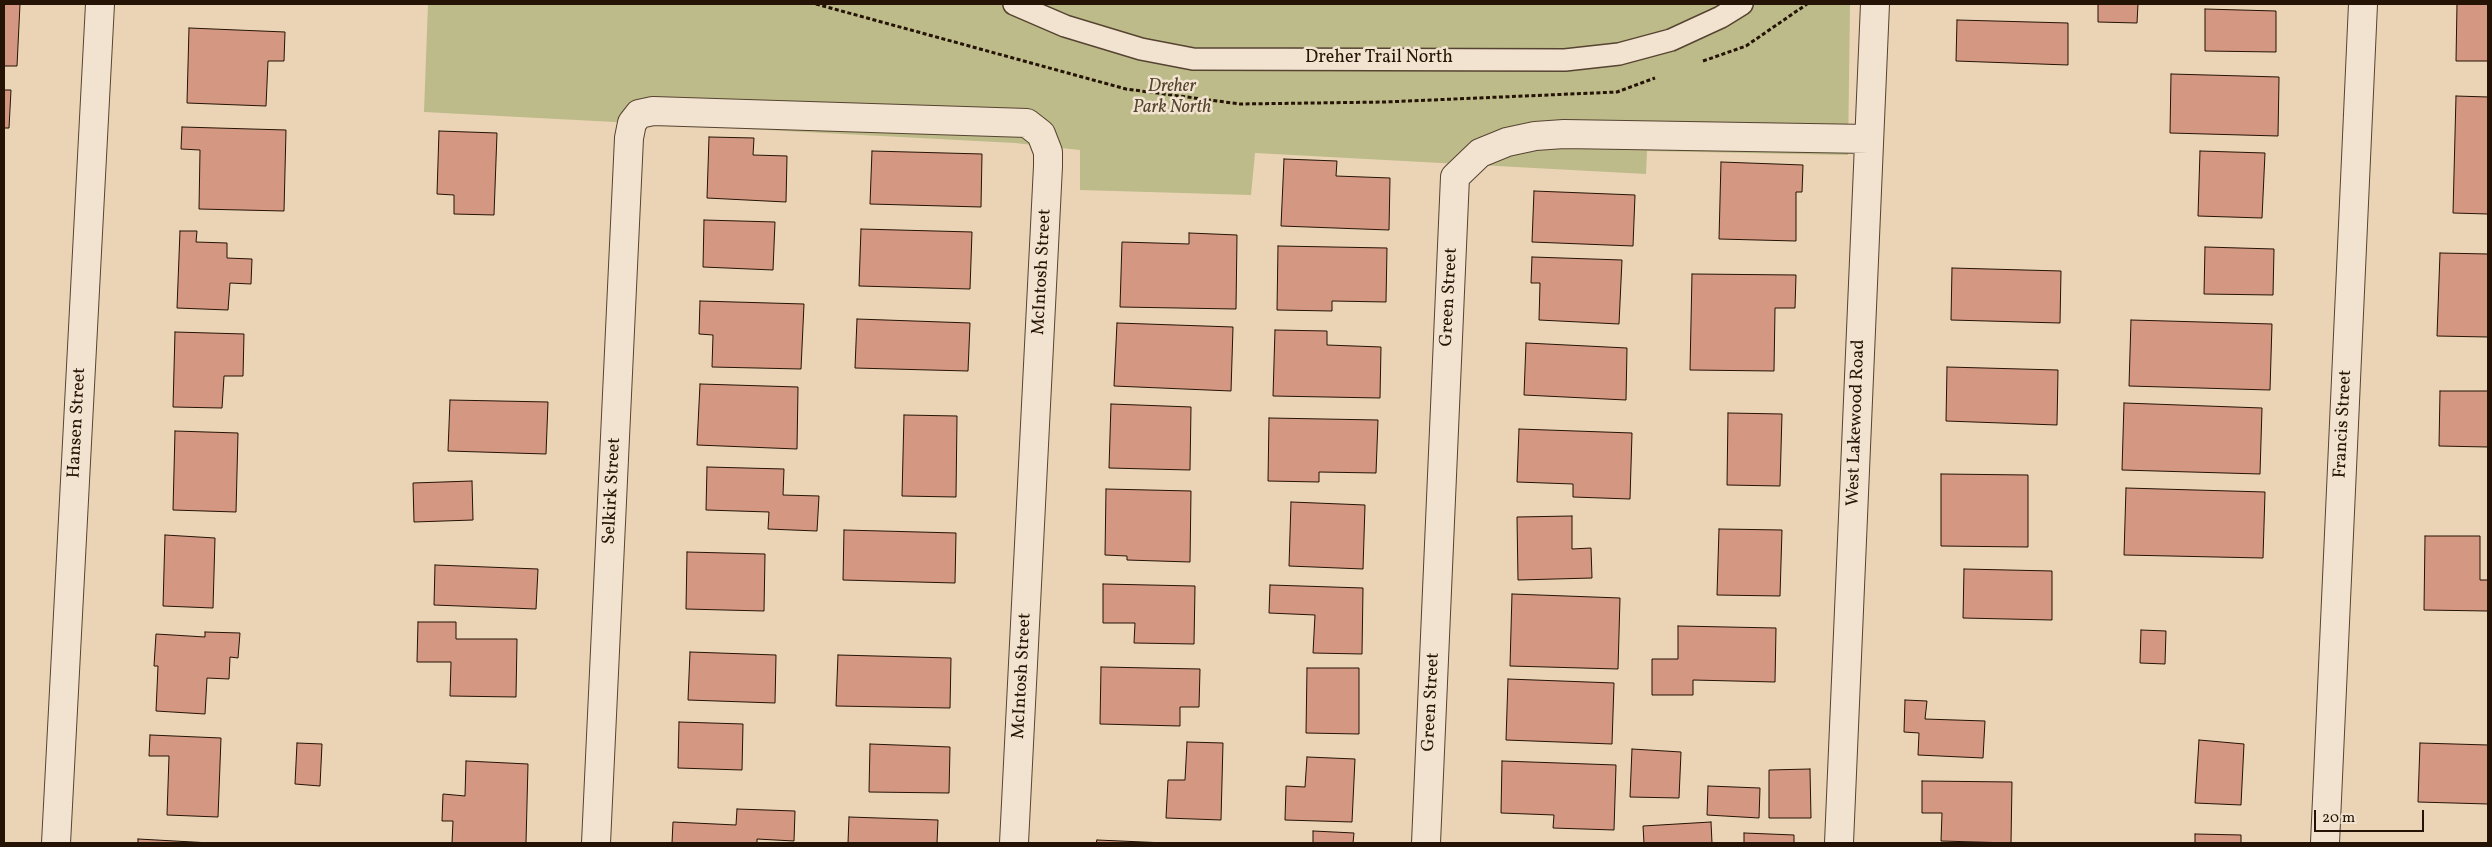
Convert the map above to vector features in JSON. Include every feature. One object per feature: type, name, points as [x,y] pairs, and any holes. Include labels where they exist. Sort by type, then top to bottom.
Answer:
[{"type":"street","name":"Hansen Street","points":[[56,843],[100,4]]},
{"type":"street","name":"West Lakewood Road","points":[[1839,843],[1875,4]]},
{"type":"street","name":"Francis Street","points":[[2325,843],[2363,4]]},
{"type":"street","name":"McIntosh Street","points":[[630,138],[632,123],[639,114],[653,111],[1027,123],[1041,134],[1048,152],[1048,166],[1014,843]]},
{"type":"street","name":"Green Street","points":[[1426,843],[1455,177],[1480,153],[1507,142],[1535,136],[1564,134],[1868,139]]},
{"type":"street","name":"Selkirk Street","points":[[596,843],[630,138]]},
{"type":"lane","name":"Dreher Trail North","points":[[1020,5],[1065,26],[1141,49],[1193,58],[1565,60],[1619,54],[1671,40],[1721,17],[1742,4]]},
{"type":"green space","name":"Dreher Park North","points":[[428,4],[1850,4],[1848,155],[1647,151],[1646,174],[1255,153],[1251,195],[1080,190],[1080,150],[1015,143],[424,112]]},
{"type":"building","points":[[4,4],[20,4],[17,66],[4,66]]},
{"type":"building","points":[[2098,4],[2138,4],[2137,23],[2098,22]]},
{"type":"building","points":[[2457,4],[2488,4],[2488,61],[2456,61]]},
{"type":"building","points":[[2205,9],[2276,11],[2276,52],[2205,51]]},
{"type":"building","points":[[1957,20],[2068,23],[2068,65],[1956,61]]},
{"type":"building","points":[[189,28],[285,32],[284,61],[268,61],[266,106],[187,103]]},
{"type":"building","points":[[2171,74],[2279,77],[2278,136],[2170,133]]},
{"type":"building","points":[[4,90],[11,90],[9,128],[4,128]]},
{"type":"building","points":[[2456,96],[2488,97],[2488,214],[2453,213]]},
{"type":"building","points":[[182,127],[286,130],[284,211],[199,209],[200,150],[181,149]]},
{"type":"building","points":[[439,131],[497,133],[494,215],[454,214],[454,195],[437,194]]},
{"type":"building","points":[[709,137],[754,138],[753,155],[787,156],[786,202],[707,198]]},
{"type":"building","points":[[872,151],[982,154],[981,207],[870,204]]},
{"type":"building","points":[[2200,151],[2265,153],[2262,218],[2198,216]]},
{"type":"building","points":[[1284,159],[1337,161],[1336,176],[1390,178],[1389,230],[1281,226]]},
{"type":"building","points":[[1721,162],[1803,165],[1802,192],[1796,192],[1796,241],[1719,239]]},
{"type":"building","points":[[1534,191],[1635,195],[1633,246],[1532,242]]},
{"type":"building","points":[[704,220],[775,222],[773,270],[703,267]]},
{"type":"building","points":[[861,229],[972,232],[970,289],[859,286]]},
{"type":"building","points":[[180,231],[197,231],[196,242],[227,243],[227,258],[252,259],[251,284],[230,283],[228,310],[177,308]]},
{"type":"building","points":[[1189,233],[1237,235],[1236,309],[1120,307],[1122,242],[1189,244]]},
{"type":"building","points":[[1278,246],[1387,248],[1386,302],[1332,301],[1332,311],[1277,310]]},
{"type":"building","points":[[2205,247],[2274,249],[2273,295],[2204,294]]},
{"type":"building","points":[[2440,253],[2488,254],[2488,337],[2437,336]]},
{"type":"building","points":[[1532,257],[1622,260],[1619,324],[1539,320],[1540,283],[1531,283]]},
{"type":"building","points":[[1952,268],[2061,271],[2060,323],[1951,320]]},
{"type":"building","points":[[1692,274],[1796,275],[1795,308],[1775,308],[1774,371],[1690,370]]},
{"type":"building","points":[[700,301],[804,304],[801,369],[712,367],[713,335],[699,334]]},
{"type":"building","points":[[857,319],[970,323],[968,371],[855,368]]},
{"type":"building","points":[[2131,320],[2272,324],[2270,390],[2129,386]]},
{"type":"building","points":[[1117,323],[1233,327],[1231,391],[1114,386]]},
{"type":"building","points":[[1275,330],[1327,331],[1327,345],[1381,347],[1380,398],[1273,396]]},
{"type":"building","points":[[175,332],[244,334],[243,376],[224,376],[222,408],[173,407]]},
{"type":"building","points":[[1526,343],[1627,348],[1626,400],[1524,395]]},
{"type":"building","points":[[1947,367],[2058,370],[2057,425],[1946,421]]},
{"type":"building","points":[[700,384],[798,387],[797,449],[697,445]]},
{"type":"building","points":[[2440,391],[2488,391],[2488,447],[2439,446]]},
{"type":"building","points":[[450,400],[548,402],[546,454],[448,451]]},
{"type":"building","points":[[2124,403],[2262,408],[2260,474],[2122,470]]},
{"type":"building","points":[[1111,404],[1191,407],[1190,470],[1109,468]]},
{"type":"building","points":[[1728,413],[1782,414],[1780,486],[1727,485]]},
{"type":"building","points":[[904,415],[957,416],[956,497],[902,496]]},
{"type":"building","points":[[1269,418],[1378,420],[1376,473],[1319,472],[1319,482],[1268,481]]},
{"type":"building","points":[[1519,429],[1632,433],[1630,499],[1573,497],[1573,484],[1517,482]]},
{"type":"building","points":[[175,431],[238,433],[236,512],[173,510]]},
{"type":"building","points":[[707,467],[784,469],[783,495],[819,496],[817,531],[768,529],[769,512],[706,510]]},
{"type":"building","points":[[1941,474],[2028,475],[2028,547],[1941,546]]},
{"type":"building","points":[[472,481],[473,520],[414,522],[413,483]]},
{"type":"building","points":[[2126,488],[2265,492],[2263,558],[2124,555]]},
{"type":"building","points":[[1106,489],[1191,491],[1190,562],[1127,560],[1127,556],[1105,555]]},
{"type":"building","points":[[1291,502],[1365,505],[1363,569],[1289,566]]},
{"type":"building","points":[[1572,516],[1572,549],[1591,548],[1592,578],[1518,580],[1517,517]]},
{"type":"building","points":[[1719,529],[1782,530],[1780,596],[1717,595]]},
{"type":"building","points":[[844,530],[956,533],[955,583],[843,580]]},
{"type":"building","points":[[165,535],[215,538],[213,608],[163,606]]},
{"type":"building","points":[[2425,536],[2480,536],[2480,580],[2488,580],[2488,611],[2424,610]]},
{"type":"building","points":[[687,552],[765,554],[764,611],[686,609]]},
{"type":"building","points":[[435,565],[538,569],[536,609],[434,605]]},
{"type":"building","points":[[1964,569],[2052,571],[2052,620],[1963,618]]},
{"type":"building","points":[[1103,584],[1195,586],[1194,644],[1134,643],[1135,623],[1103,623]]},
{"type":"building","points":[[1270,585],[1363,588],[1362,654],[1313,653],[1315,615],[1269,613]]},
{"type":"building","points":[[1512,594],[1620,598],[1618,669],[1510,666]]},
{"type":"building","points":[[418,622],[456,622],[456,639],[517,639],[516,697],[450,696],[451,662],[417,662]]},
{"type":"building","points":[[1678,626],[1776,628],[1775,682],[1693,680],[1693,695],[1652,695],[1652,659],[1678,659]]},
{"type":"building","points":[[2141,630],[2166,631],[2165,664],[2140,663]]},
{"type":"building","points":[[205,632],[240,633],[238,658],[230,657],[229,679],[207,678],[205,714],[156,711],[158,666],[154,666],[156,634],[205,637]]},
{"type":"building","points":[[690,652],[776,655],[775,703],[688,700]]},
{"type":"building","points":[[838,655],[951,658],[950,708],[836,706]]},
{"type":"building","points":[[1101,667],[1200,669],[1199,707],[1180,707],[1180,726],[1100,724]]},
{"type":"building","points":[[1307,668],[1359,668],[1359,734],[1306,733]]},
{"type":"building","points":[[1508,679],[1614,683],[1612,744],[1506,740]]},
{"type":"building","points":[[1905,700],[1927,701],[1925,719],[1985,721],[1983,758],[1918,755],[1919,733],[1904,732]]},
{"type":"building","points":[[679,722],[743,724],[742,770],[678,768]]},
{"type":"building","points":[[150,735],[221,738],[218,817],[167,815],[169,756],[149,756]]},
{"type":"building","points":[[2199,740],[2244,744],[2241,805],[2195,803]]},
{"type":"building","points":[[1187,742],[1223,743],[1221,820],[1166,818],[1168,780],[1185,780]]},
{"type":"building","points":[[297,743],[322,744],[320,786],[295,784]]},
{"type":"building","points":[[2420,743],[2488,745],[2488,804],[2418,802]]},
{"type":"building","points":[[870,744],[950,747],[949,793],[869,792]]},
{"type":"building","points":[[1632,749],[1681,752],[1679,798],[1630,797]]},
{"type":"building","points":[[1307,757],[1355,759],[1352,822],[1285,820],[1286,786],[1305,787]]},
{"type":"building","points":[[466,761],[528,764],[526,843],[452,843],[453,821],[442,821],[443,794],[465,796]]},
{"type":"building","points":[[1502,761],[1616,765],[1614,830],[1553,828],[1554,815],[1501,813]]},
{"type":"building","points":[[1810,769],[1811,818],[1769,818],[1769,770]]},
{"type":"building","points":[[1922,781],[2012,782],[2011,843],[1941,841],[1942,813],[1922,813]]},
{"type":"building","points":[[1708,786],[1760,788],[1759,818],[1707,815]]},
{"type":"building","points":[[737,809],[795,811],[794,841],[757,839],[757,843],[672,843],[673,822],[736,825]]},
{"type":"building","points":[[849,817],[938,820],[937,843],[848,843]]},
{"type":"building","points":[[1711,822],[1712,843],[1644,843],[1643,826]]},
{"type":"building","points":[[1313,831],[1354,833],[1353,843],[1313,843]]},
{"type":"building","points":[[1744,833],[1794,835],[1794,843],[1744,843]]},
{"type":"building","points":[[2195,834],[2241,835],[2241,843],[2195,843]]},
{"type":"building","points":[[138,839],[211,843],[138,843]]},
{"type":"building","points":[[1097,840],[1166,843],[1096,843]]}]
